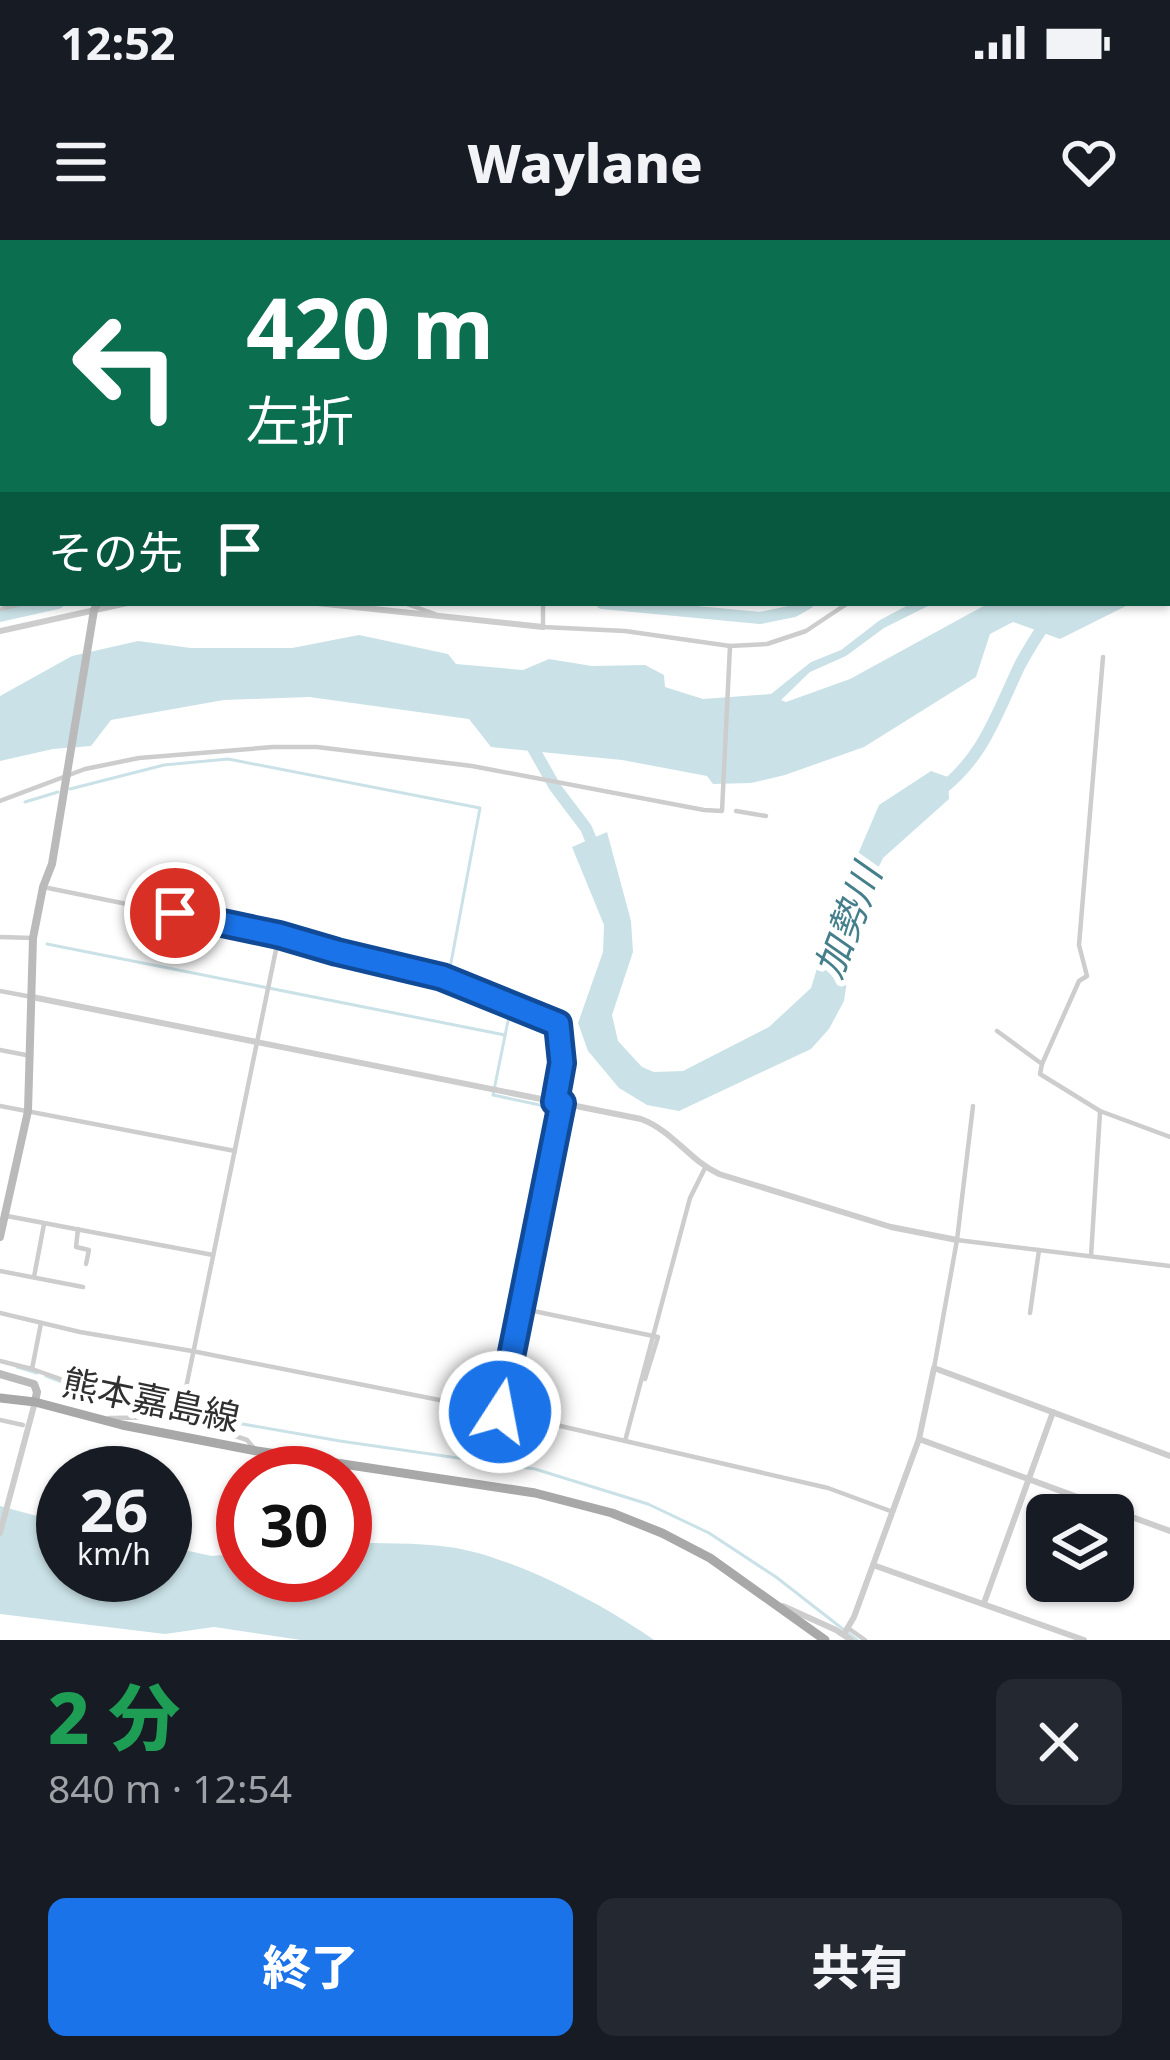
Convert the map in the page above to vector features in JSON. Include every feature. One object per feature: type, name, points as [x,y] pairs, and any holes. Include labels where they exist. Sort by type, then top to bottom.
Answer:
[{"type":"main road","points":[[0,1237],[28,1111],[33,938],[52,864],[95,611]]},
{"type":"main road","points":[[0,1374],[34,1384],[38,1392],[34,1406]]},
{"type":"main road","name":"熊本嘉島線","points":[[0,1398],[231,1446]]},
{"type":"main road","name":"熊本嘉島線","points":[[372,1468],[535,1493],[613,1513],[710,1558],[825,1640]]},
{"type":"street","points":[[345,606],[625,631],[729,650],[806,631],[844,606]]},
{"type":"street","points":[[412,606],[440,616]]},
{"type":"street","points":[[543,607],[543,627]]},
{"type":"street","points":[[0,632],[95,611]]},
{"type":"street","points":[[0,801],[85,769],[166,754],[317,747],[472,766],[722,811],[729,650]]},
{"type":"street","points":[[1103,657],[1079,945],[1087,976],[1079,981],[1040,1075],[1100,1111],[1170,1137]]},
{"type":"street","points":[[736,811],[766,816]]},
{"type":"street","points":[[43,887],[279,935],[448,979],[558,1024],[562,1063],[558,1103],[489,1464]]},
{"type":"street","points":[[180,1418],[279,935]]},
{"type":"street","points":[[0,937],[33,938]]},
{"type":"street","points":[[0,991],[641,1119],[660,1126],[706,1168],[891,1227],[957,1240],[1170,1266]]},
{"type":"street","points":[[997,1031],[1042,1064]]},
{"type":"street","points":[[0,1050],[31,1057]]},
{"type":"street","points":[[0,1106],[235,1151]]},
{"type":"street","points":[[848,1634],[919,1438],[957,1240],[973,1106]]},
{"type":"street","points":[[1091,1256],[1100,1111]]},
{"type":"street","points":[[653,1336],[690,1198],[706,1168]]},
{"type":"street","points":[[4,1216],[213,1255]]},
{"type":"street","points":[[34,1277],[44,1223]]},
{"type":"street","points":[[78,1229],[76,1247],[88,1250],[86,1264]]},
{"type":"street","points":[[1030,1313],[1039,1250]]},
{"type":"street","points":[[0,1270],[83,1287]]},
{"type":"street","points":[[519,1308],[658,1337],[626,1441]]},
{"type":"street","points":[[0,1313],[500,1412],[828,1488],[892,1512]]},
{"type":"street","points":[[32,1369],[41,1323]]},
{"type":"street","points":[[0,1361],[103,1394]]},
{"type":"street","points":[[934,1368],[1170,1456]]},
{"type":"street","points":[[0,1533],[34,1406]]},
{"type":"street","points":[[984,1604],[1053,1412]]},
{"type":"street","points":[[98,1418],[180,1418],[247,1440],[252,1446]]},
{"type":"street","points":[[0,1420],[23,1425]]},
{"type":"street","points":[[919,1438],[1170,1531]]},
{"type":"street","points":[[873,1565],[1084,1640]]},
{"type":"street","points":[[774,1603],[866,1640]]},
{"type":"water","points":[[906,606],[928,606],[884,628],[846,656],[810,672],[781,700],[850,679],[984,606],[1126,606],[1060,639],[1013,622],[990,634],[976,677],[864,747],[751,783],[713,784],[707,776],[622,760],[491,747],[469,719],[309,697],[224,700],[111,720],[91,746],[0,761],[0,696],[72,656],[138,641],[191,648],[292,648],[359,635],[448,654],[456,664],[523,670],[549,659],[592,666],[645,665],[664,675],[665,687],[703,699],[771,694],[811,662],[841,650]]},
{"type":"water","points":[[931,771],[948,777],[949,799],[883,858],[867,891],[844,1001],[811,1049],[679,1111],[647,1105],[619,1088],[588,1051],[578,1023],[603,952],[604,925],[572,847],[607,832],[631,921],[633,952],[612,1015],[618,1041],[642,1067],[654,1072],[683,1071],[769,1027],[811,988],[837,903],[879,805]]},
{"type":"water","points":[[0,1506],[36,1516],[36,1602],[192,1602],[192,1552],[216,1556],[216,1602],[372,1602],[372,1543],[436,1545],[527,1570],[609,1611],[654,1640],[301,1640],[214,1627],[165,1634],[0,1614]]},
{"type":"waterway","points":[[0,616],[45,606]]},
{"type":"waterway","points":[[634,606],[760,618],[803,606]]},
{"type":"waterway","name":"加勢川","points":[[939,791],[978,750],[1023,659],[1057,606]]},
{"type":"waterway","name":"加勢川","points":[[529,741],[586,828],[596,852]]},
{"type":"waterway","points":[[70,789],[164,765],[228,759],[480,808],[447,984],[503,1006],[509,1016],[493,1095],[556,1112],[495,1415]]},
{"type":"waterway","points":[[25,802],[58,792]]},
{"type":"waterway","points":[[47,944],[505,1035]]},
{"type":"waterway","points":[[17,1367],[37,1373]]},
{"type":"waterway","points":[[46,1376],[116,1402],[535,1469],[648,1504],[709,1533],[857,1640]]},
{"type":"route","points":[[175,913],[442,977],[558,1024],[562,1063],[555,1102],[562,1103],[500,1412]]}]
